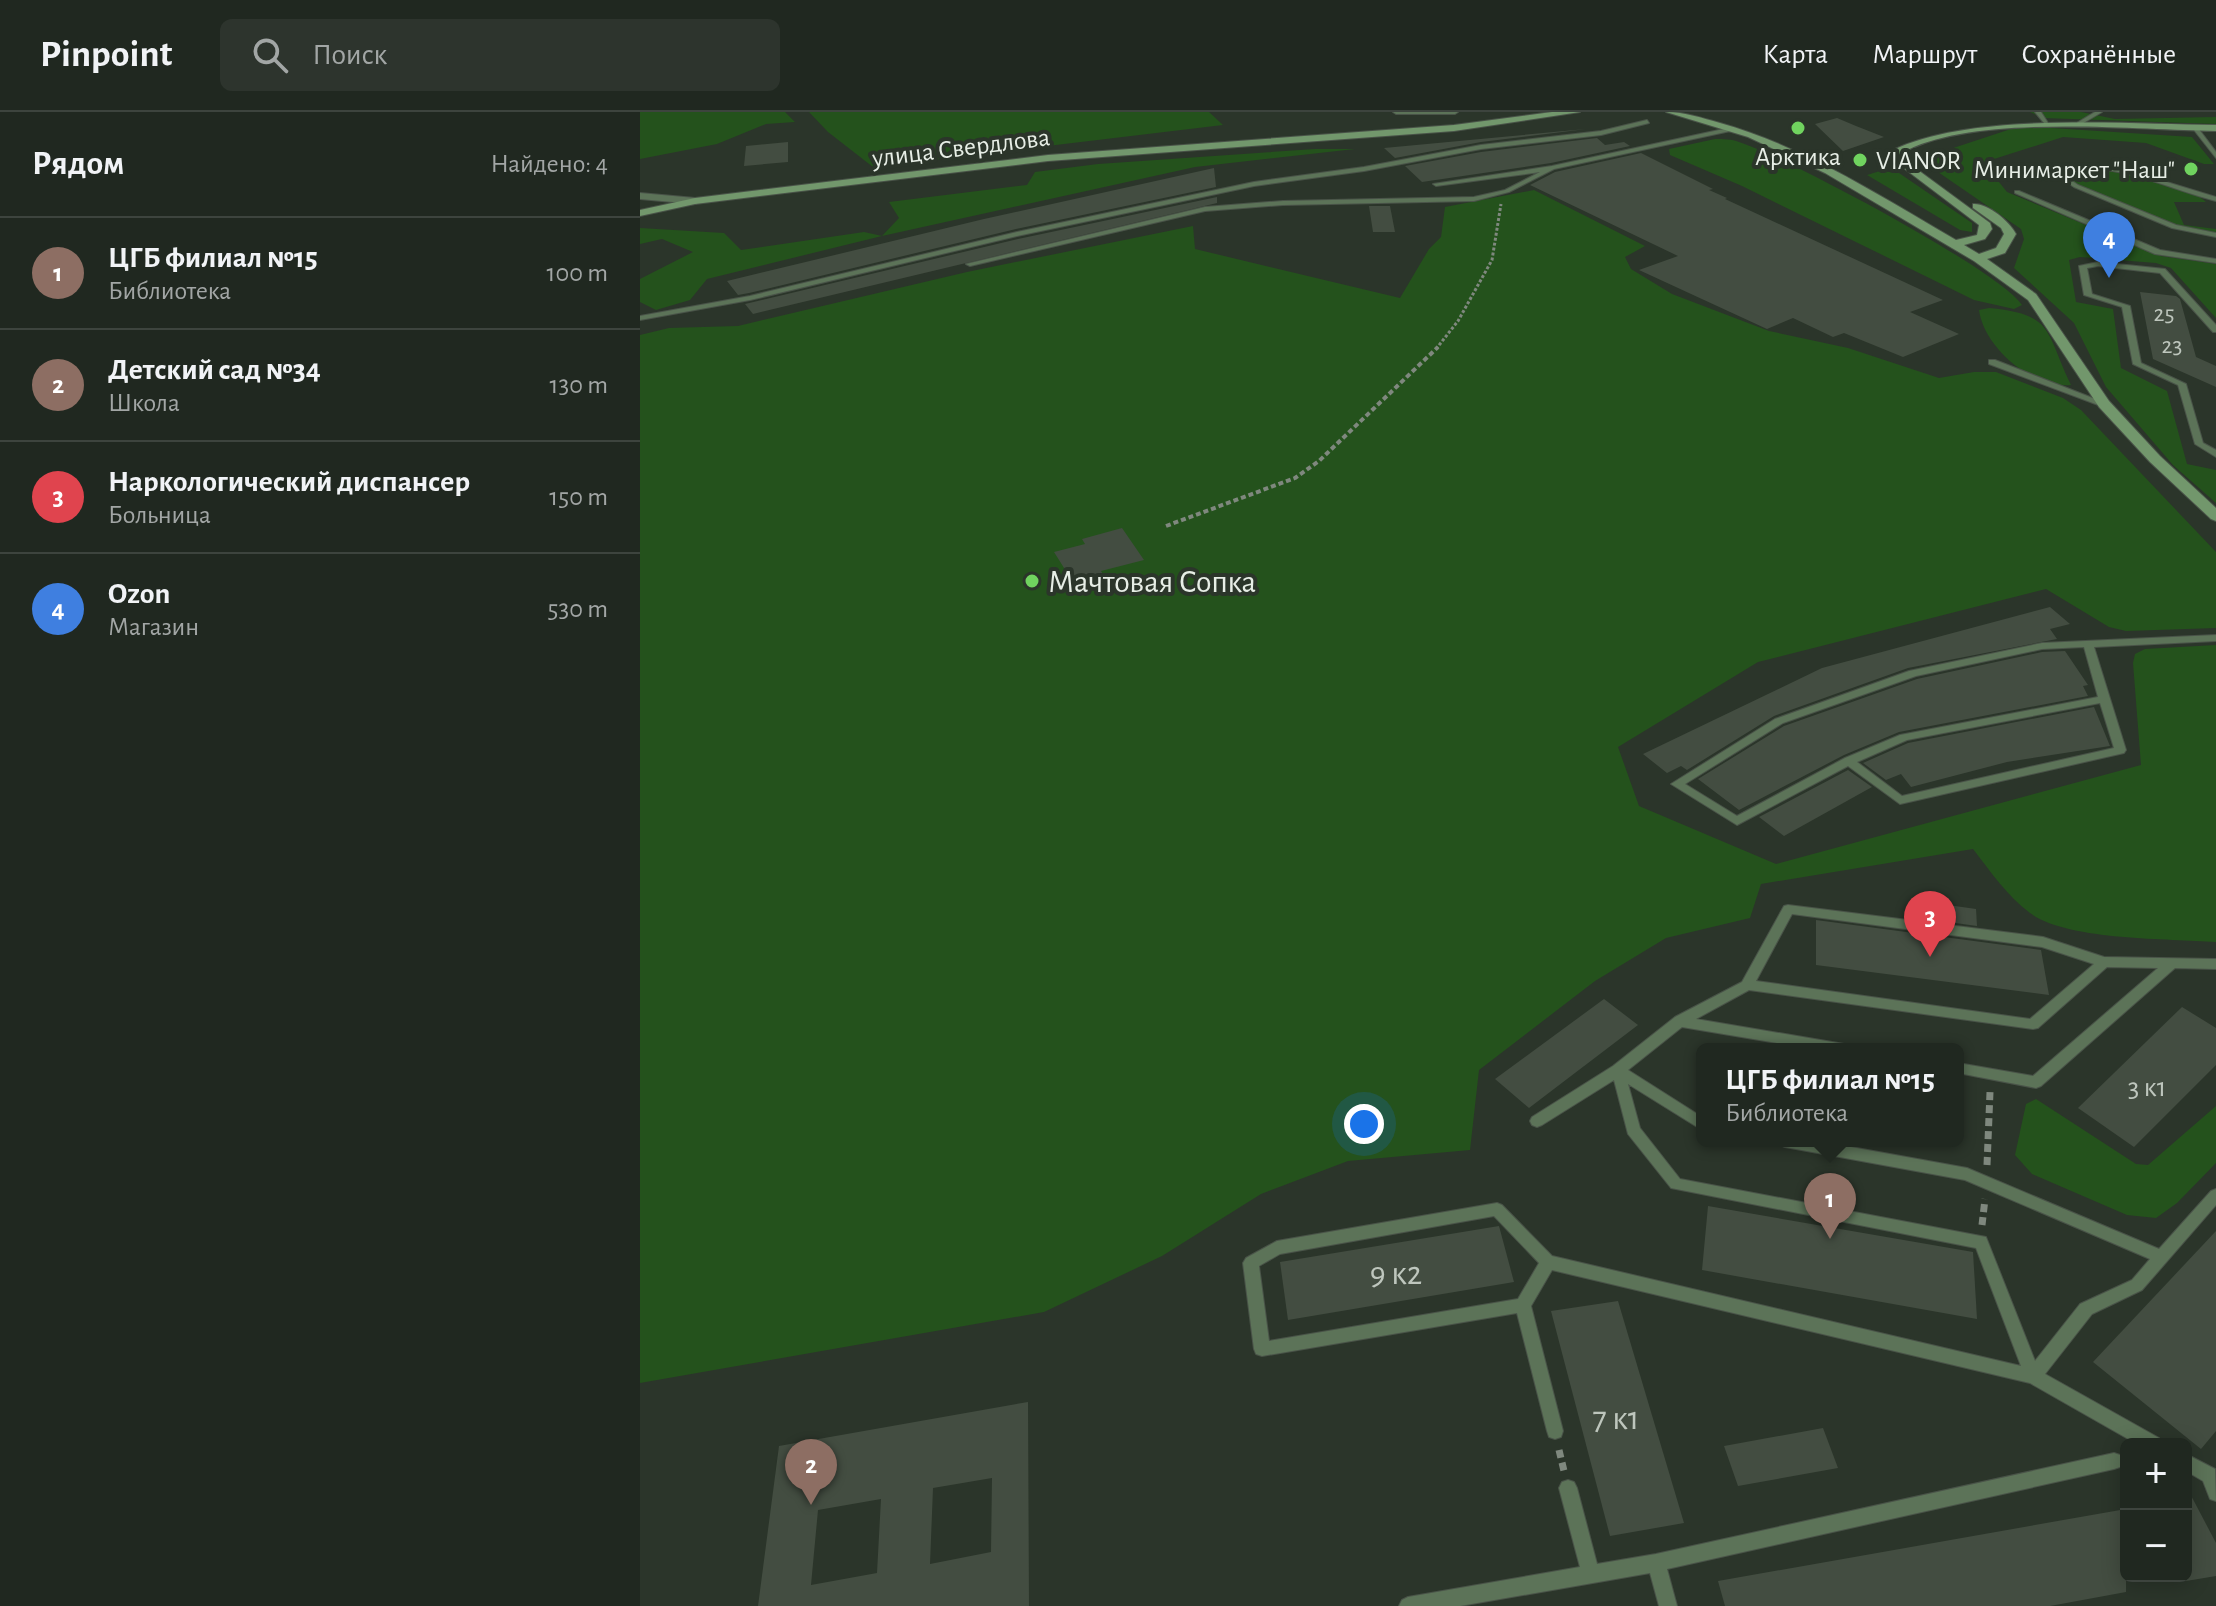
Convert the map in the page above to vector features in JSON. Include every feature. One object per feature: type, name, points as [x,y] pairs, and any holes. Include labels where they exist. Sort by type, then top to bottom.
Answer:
[{"type":"street","name":"улица Свердлова","points":[[640,213],[695,201],[1048,158],[1454,128],[1575,112]]},
{"type":"street","points":[[1671,112],[1764,140],[1829,171],[1978,258],[2041,308],[2104,404],[2155,459],[2216,516]]},
{"type":"street","points":[[1682,112],[1700,120]]},
{"type":"street","points":[[1955,244],[1981,237],[1986,229],[1984,223],[1909,170],[1896,156],[1902,145],[1912,139],[1959,130],[2046,122],[2216,128]]},
{"type":"street","points":[[1959,130],[1916,149],[1913,155],[1922,168],[2009,229],[2009,237],[2001,250],[1978,258]]},
{"type":"street","points":[[640,196],[695,201]]},
{"type":"lane","points":[[1396,112],[1455,112]]},
{"type":"lane","points":[[2038,112],[2046,122]]},
{"type":"lane","points":[[2078,124],[2099,112]]},
{"type":"lane","points":[[640,318],[750,298],[1017,234],[1254,184],[1364,169],[1481,147],[1601,133],[1647,122]]},
{"type":"lane","points":[[1436,184],[1552,168],[1733,129]]},
{"type":"lane","points":[[2196,129],[2216,156]]},
{"type":"lane","points":[[2215,201],[2133,174],[2079,166],[2062,172],[2063,179],[2076,186],[2160,222],[2189,232],[2216,235]]},
{"type":"lane","points":[[970,264],[1205,209],[1283,203],[1474,199],[1507,191],[1552,168]]},
{"type":"lane","points":[[2017,192],[2158,252],[2216,261]]},
{"type":"lane","points":[[2216,330],[2212,320],[2162,271],[2098,264],[2083,266],[2088,295],[2126,306],[2137,364],[2182,384],[2199,444],[2216,454]]},
{"type":"lane","points":[[1992,362],[2104,404]]},
{"type":"lane","points":[[2104,699],[1904,737],[1849,761],[1737,821],[1677,784],[1779,721],[1913,673],[2042,646],[2216,638]]},
{"type":"lane","points":[[1849,761],[1900,800],[2120,750],[2088,644]]},
{"type":"lane","points":[[1537,1121],[1618,1070],[1680,1021],[1747,985],[1788,909],[2043,942],[2104,962],[2216,964]]},
{"type":"lane","points":[[1747,985],[2033,1024],[2104,962]]},
{"type":"lane","points":[[1964,1069],[2036,1082],[2171,964]]},
{"type":"lane","points":[[1680,1021],[1809,1043]]},
{"type":"lane","points":[[1618,1070],[1696,1120]]},
{"type":"lane","points":[[1618,1070],[1633,1130],[1676,1184],[1981,1242],[2033,1376]]},
{"type":"lane","points":[[1818,1147],[1967,1174],[2161,1257]]},
{"type":"lane","points":[[2033,1376],[2086,1309],[2137,1285],[2216,1195]]},
{"type":"lane","points":[[1523,1305],[1262,1349],[1251,1263],[1277,1248],[1497,1209],[1548,1262],[2033,1376],[2142,1438]]},
{"type":"lane","points":[[1548,1262],[1523,1305],[1555,1431]]},
{"type":"lane","points":[[1408,1606],[1656,1563],[2114,1461]]},
{"type":"lane","points":[[2192,1465],[2209,1475],[2216,1493]]},
{"type":"lane","points":[[1568,1488],[1591,1574]]},
{"type":"lane","points":[[1656,1563],[1668,1606]]},
{"type":"path","points":[[1166,526],[1295,478],[1319,461],[1434,352],[1458,321],[1492,260],[1502,197],[1507,191]]},
{"type":"path","points":[[1981,1242],[1987,1182],[1991,1074]]},
{"type":"path","points":[[1555,1431],[1568,1488]]},
{"type":"green space","points":[[640,112],[785,112],[795,122],[766,124],[717,144],[640,159]]},
{"type":"green space","points":[[809,112],[1209,112],[1223,125],[873,167],[828,132]]},
{"type":"green space","points":[[2030,112],[2081,112],[2115,119],[2216,117],[2216,124],[2043,118]]},
{"type":"green space","points":[[2020,126],[2192,137],[2214,164],[2204,164],[2146,143],[2063,137],[1994,159],[1999,182],[2007,192],[2161,256],[2216,264],[2216,318],[2171,268],[2156,263],[2080,257],[2069,260],[2076,302],[2113,309],[2121,368],[2167,391],[2187,464],[2216,470],[2216,503],[2173,465],[2106,387],[2074,323],[2014,268],[2024,239],[2021,229],[1935,170],[1929,156]]},
{"type":"green space","points":[[1715,139],[1736,141],[1764,152],[1890,216],[1975,267],[2022,305],[2014,309],[1974,300],[1742,186],[1670,155],[1669,149]]},
{"type":"green space","points":[[1355,149],[1195,167],[882,236],[899,218],[889,202],[1027,185],[1035,172],[1098,164]]},
{"type":"green space","points":[[2091,169],[2133,172],[2200,197],[2206,202],[2174,202],[2184,225],[2216,229],[2216,235],[2193,232],[2074,185],[2069,177]]},
{"type":"green space","points":[[1880,171],[1899,173],[1972,223],[1972,232],[1960,230],[1867,175]]},
{"type":"green space","points":[[1534,190],[1645,246],[1625,257],[1631,269],[1672,294],[1769,331],[1848,348],[1939,378],[1996,372],[2063,398],[2081,410],[2216,552],[2216,628],[2126,631],[2109,627],[2046,589],[1758,662],[1618,747],[1639,806],[1776,864],[2141,765],[2133,663],[2135,654],[2145,649],[2216,645],[2216,942],[2093,933],[2047,922],[2014,899],[1973,849],[1761,884],[1750,918],[1666,938],[1595,981],[1479,1070],[1470,1150],[1348,1161],[1261,1194],[1162,1256],[1044,1312],[640,1383],[640,335],[669,328],[738,326],[967,272],[1193,226],[1195,249],[1400,298],[1429,249],[1441,237],[1445,207]]},
{"type":"green space","points":[[640,228],[724,233],[741,250],[864,232],[882,236],[707,279],[690,300],[656,310],[640,302],[640,279],[693,252],[662,239],[640,244]]},
{"type":"green space","points":[[1989,308],[2026,315],[2037,321],[2051,339],[2071,385],[2041,380],[2000,351],[1990,338],[1979,310]]},
{"type":"green space","points":[[2036,1099],[2136,1164],[2148,1165],[2216,1106],[2216,1163],[2177,1203],[2156,1218],[2127,1215],[2032,1174],[2015,1155],[2026,1104]]},
{"type":"building","points":[[1837,118],[1884,137],[1843,151],[1815,124]]},
{"type":"building","points":[[1586,129],[1481,142],[1395,158],[1384,148]]},
{"type":"building","points":[[1597,138],[1605,145],[1624,142],[1630,146],[1551,163],[1422,182],[1405,166],[1481,152]]},
{"type":"building","points":[[788,142],[788,162],[744,166],[746,146]]},
{"type":"building","points":[[1641,153],[1713,189],[1709,190],[1725,199],[1943,300],[1910,312],[1959,334],[1903,357],[1844,333],[1833,337],[1793,318],[1767,329],[1639,270],[1678,256],[1530,185],[1555,172]]},
{"type":"building","points":[[1214,168],[1216,187],[1016,229],[749,293],[738,295],[727,281],[984,219]]},
{"type":"building","points":[[1217,197],[1217,203],[753,314],[745,304],[1018,239]]},
{"type":"building","points":[[1369,206],[1390,206],[1395,232],[1373,232]]},
{"type":"building","points":[[2140,292],[2180,299],[2196,357],[2216,366],[2216,387],[2153,359]]},
{"type":"building","points":[[1122,528],[1144,560],[1101,571],[1106,579],[1076,587],[1054,552],[1085,544],[1082,539]]},
{"type":"building","points":[[2050,607],[2070,624],[2050,629],[2057,639],[1908,668],[1774,716],[1687,770],[1681,766],[1667,773],[1643,754],[1822,668]]},
{"type":"building","points":[[2065,651],[2088,685],[2083,686],[2088,696],[1899,732],[1844,755],[1739,810],[1698,779],[1784,726],[1917,679],[2042,652]]},
{"type":"building","points":[[2094,707],[2110,746],[2007,762],[1911,787],[1901,774],[1886,780],[1863,763],[1908,743]]},
{"type":"building","points":[[1848,770],[1872,787],[1784,836],[1759,817]]},
{"type":"building","points":[[1934,903],[1976,909],[1977,926],[1934,920]]},
{"type":"building","points":[[1816,920],[2041,950],[2049,995],[1816,965]]},
{"type":"building","points":[[1604,999],[1638,1025],[1529,1108],[1495,1079]]},
{"type":"building","points":[[2182,1007],[2216,1028],[2216,1065],[2134,1147],[2078,1108]]},
{"type":"building","points":[[1708,1206],[1973,1252],[1977,1319],[1702,1270]]},
{"type":"building","points":[[1499,1226],[1514,1282],[1288,1320],[1280,1262]]},
{"type":"building","points":[[2216,1231],[2216,1431],[2201,1449],[2192,1438],[2187,1438],[2093,1362]]},
{"type":"building","points":[[1618,1301],[1684,1523],[1610,1536],[1551,1311]]},
{"type":"building","points":[[1028,1402],[1029,1606],[758,1606],[779,1446]],"holes":[[[992,1478],[991,1552],[930,1564],[933,1488]],[[881,1499],[877,1573],[811,1585],[818,1510]]]},
{"type":"building","points":[[1823,1428],[1838,1468],[1738,1486],[1724,1446]]},
{"type":"building","points":[[2192,1497],[2216,1543],[2216,1576],[2192,1580]]},
{"type":"building","points":[[2120,1510],[2120,1582],[2126,1582],[2126,1592],[2050,1606],[1725,1606],[1718,1581]]},
{"type":"place","name":"Арктика","points":[[1798,128]]},
{"type":"place","name":"VIANOR","points":[[1860,160]]},
{"type":"place","name":"Минимаркет \"Наш\"","points":[[2191,169]]},
{"type":"place","name":"Ozon","points":[[2109,278]]},
{"type":"place","name":"Мачтовая Сопка","points":[[1032,581]]},
{"type":"place","name":"Наркологический диспансер","points":[[1930,957]]},
{"type":"place","name":"ЦГБ филиал №15","points":[[1830,1239]]},
{"type":"place","name":"Детский сад №34","points":[[811,1505]]}]
